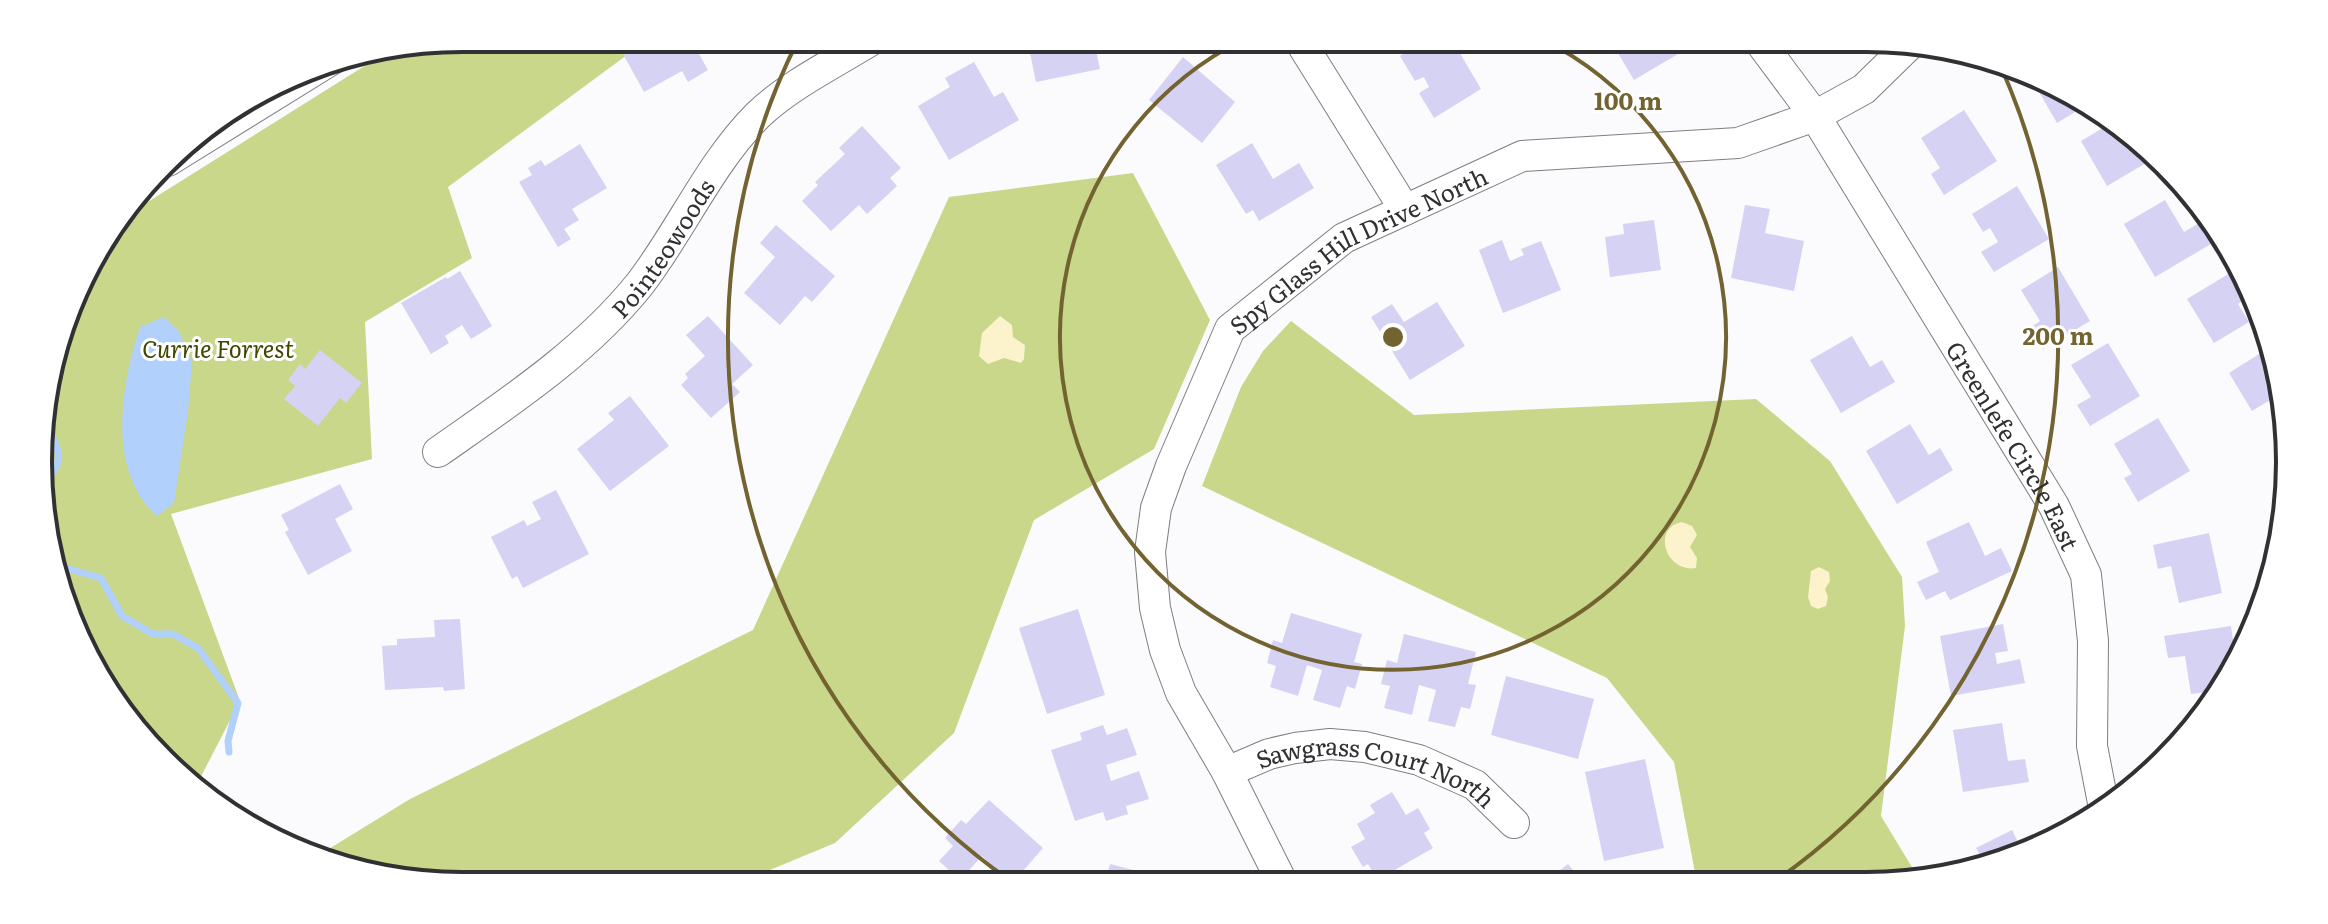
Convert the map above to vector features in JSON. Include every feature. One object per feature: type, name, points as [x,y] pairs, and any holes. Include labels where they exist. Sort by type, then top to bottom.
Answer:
[{"type":"street","name":"Pointeowoods","points":[[438,452],[554,369],[604,323],[640,283],[708,180],[759,114],[852,52]]},
{"type":"street","points":[[1307,52],[1405,210]]},
{"type":"street","name":"Greenlefe Circle East","points":[[1767,52],[1815,116],[2054,506],[2086,575],[2093,641],[2092,746],[2102,797]]},
{"type":"street","name":"Spy Glass Hill Drive North","points":[[1277,872],[1227,772],[1181,693],[1165,650],[1155,608],[1150,552],[1156,508],[1171,466],[1230,329],[1344,238],[1522,156],[1738,143],[1815,116],[1864,89],[1900,54]]},
{"type":"street","name":"Sawgrass Court North","points":[[1227,772],[1269,754],[1295,748],[1330,744],[1365,747],[1419,760],[1475,785],[1514,823]]},
{"type":"green space","name":"Currie Forrest","points":[[631,52],[448,187],[472,258],[365,322],[372,459],[171,514],[240,701],[201,777],[172,752],[137,712],[94,643],[66,568],[53,489],[56,408],[74,330],[107,257],[143,205],[369,63],[435,53]]},
{"type":"green space","points":[[1133,173],[1210,320],[1154,449],[1034,520],[954,733],[835,843],[765,872],[435,871],[382,864],[328,849],[410,799],[753,630],[949,197]]},
{"type":"green space","points":[[1291,321],[1414,415],[1756,399],[1830,461],[1902,577],[1905,626],[1881,816],[1913,869],[1866,872],[1695,872],[1674,762],[1607,678],[1202,486],[1241,387],[1263,351]]},
{"type":"sand","points":[[1000,316],[1012,325],[1013,337],[1025,345],[1021,363],[1004,358],[988,364],[979,356],[982,333]]},
{"type":"sand","points":[[1682,522],[1692,526],[1697,535],[1690,547],[1697,558],[1696,568],[1677,564],[1666,549],[1667,532]]},
{"type":"sand","points":[[1819,567],[1829,572],[1830,581],[1825,589],[1828,597],[1826,606],[1818,609],[1811,606],[1808,597],[1811,571]]},
{"type":"water","points":[[164,317],[179,331],[192,362],[174,503],[157,516],[141,497],[130,476],[122,426],[127,374],[140,327]]},
{"type":"building","points":[[622,52],[698,52],[708,70],[688,82],[682,71],[644,92]]},
{"type":"building","points":[[1030,52],[1096,52],[1100,69],[1036,82]]},
{"type":"building","points":[[1406,52],[1459,52],[1481,89],[1434,118],[1419,93],[1429,87],[1424,77],[1415,81],[1400,56]]},
{"type":"building","points":[[1617,52],[1677,52],[1678,54],[1634,80]]},
{"type":"building","points":[[1183,57],[1235,102],[1202,143],[1149,100]]},
{"type":"building","points":[[974,62],[994,97],[1003,92],[1019,120],[949,160],[918,106],[950,87],[945,78]]},
{"type":"building","points":[[2038,90],[2077,111],[2057,123]]},
{"type":"building","points":[[1964,110],[1997,161],[1944,195],[1931,174],[1940,168],[1921,138]]},
{"type":"building","points":[[862,126],[901,168],[890,178],[897,186],[867,214],[859,205],[831,231],[802,201],[818,185],[815,182],[845,154],[839,148]]},
{"type":"building","points":[[2103,128],[2146,163],[2107,186],[2081,141]]},
{"type":"building","points":[[1252,143],[1273,179],[1299,163],[1314,188],[1259,221],[1253,210],[1246,214],[1216,165]]},
{"type":"building","points":[[580,144],[607,188],[572,209],[579,220],[564,229],[571,239],[558,247],[519,182],[532,175],[528,168],[541,160],[545,166]]},
{"type":"building","points":[[2017,186],[2049,239],[1994,272],[1981,252],[1998,242],[1990,228],[1983,232],[1972,214]]},
{"type":"building","points":[[2165,200],[2184,232],[2199,223],[2211,244],[2155,277],[2124,224]]},
{"type":"building","points":[[1745,205],[1770,209],[1765,233],[1804,241],[1794,291],[1731,278]]},
{"type":"building","points":[[1654,220],[1661,270],[1610,277],[1605,237],[1624,234],[1623,224]]},
{"type":"building","points":[[776,225],[835,276],[812,302],[805,296],[780,325],[744,293],[775,257],[760,243]]},
{"type":"building","points":[[1502,240],[1510,261],[1524,255],[1521,249],[1541,241],[1561,290],[1503,313],[1479,250]]},
{"type":"building","points":[[2058,267],[2090,321],[2043,349],[2030,328],[2040,321],[2021,290]]},
{"type":"building","points":[[460,271],[492,326],[471,339],[462,325],[445,336],[449,343],[431,354],[401,303]]},
{"type":"building","points":[[2230,273],[2243,301],[2238,304],[2249,322],[2214,343],[2187,299]]},
{"type":"building","points":[[1437,302],[1465,346],[1410,380],[1371,317],[1392,304],[1404,322]]},
{"type":"building","points":[[708,316],[753,365],[732,384],[740,392],[711,418],[681,385],[688,378],[685,374],[705,356],[686,335]]},
{"type":"building","points":[[1852,336],[1870,367],[1882,360],[1895,382],[1841,413],[1810,360]]},
{"type":"building","points":[[2108,343],[2140,396],[2090,426],[2077,405],[2091,397],[2071,365]]},
{"type":"building","points":[[320,350],[362,383],[346,403],[340,398],[318,426],[284,399],[295,386],[288,380],[300,364],[305,369]]},
{"type":"building","points":[[2261,353],[2271,402],[2252,411],[2229,373]]},
{"type":"building","points":[[630,396],[669,446],[610,491],[577,449],[614,420],[608,413]]},
{"type":"building","points":[[2158,418],[2190,471],[2138,502],[2124,478],[2132,474],[2114,444]]},
{"type":"building","points":[[1910,424],[1929,455],[1940,448],[1953,470],[1897,504],[1866,451]]},
{"type":"building","points":[[340,484],[353,509],[335,519],[352,551],[308,575],[285,532],[289,530],[281,515]]},
{"type":"building","points":[[556,490],[589,554],[523,588],[517,576],[512,579],[491,537],[524,520],[527,526],[541,519],[532,502]]},
{"type":"building","points":[[1969,522],[1985,556],[2001,548],[2012,571],[1950,600],[1945,591],[1926,600],[1917,582],[1939,572],[1926,542]]},
{"type":"building","points":[[2209,533],[2222,593],[2179,603],[2171,566],[2158,569],[2153,545]]},
{"type":"building","points":[[1078,609],[1105,695],[1047,714],[1019,628]]},
{"type":"building","points":[[1291,613],[1362,634],[1354,662],[1362,664],[1355,689],[1347,686],[1340,708],[1313,700],[1322,670],[1307,665],[1298,696],[1270,687],[1276,666],[1267,663],[1273,640],[1282,643]]},
{"type":"building","points":[[460,619],[465,689],[385,690],[382,646],[397,645],[397,639],[435,637],[434,620]]},
{"type":"building","points":[[2003,624],[2008,651],[1995,653],[1997,664],[2020,659],[2025,683],[1951,696],[1940,636]]},
{"type":"building","points":[[2231,626],[2234,644],[2205,692],[2191,694],[2185,656],[2168,658],[2164,636]]},
{"type":"building","points":[[1404,634],[1476,652],[1468,684],[1476,685],[1470,709],[1461,707],[1455,727],[1428,721],[1436,690],[1419,685],[1412,715],[1384,708],[1390,686],[1381,684],[1387,660],[1397,663]]},
{"type":"building","points":[[1506,676],[1594,699],[1578,759],[1491,735]]},
{"type":"building","points":[[2002,723],[2008,761],[2025,759],[2029,782],[1963,792],[1953,730]]},
{"type":"building","points":[[1103,725],[1107,735],[1127,728],[1137,755],[1106,765],[1111,781],[1139,771],[1149,799],[1126,806],[1128,814],[1106,821],[1103,812],[1075,821],[1051,750],[1082,740],[1080,733]]},
{"type":"building","points":[[1645,759],[1664,848],[1604,861],[1585,772]]},
{"type":"building","points":[[1392,792],[1406,815],[1418,808],[1430,829],[1424,833],[1433,848],[1394,872],[1373,872],[1368,864],[1363,867],[1351,847],[1365,839],[1357,824],[1375,813],[1370,805]]},
{"type":"building","points":[[989,800],[1043,848],[1024,872],[990,872],[994,867],[982,856],[967,872],[951,872],[939,861],[953,846],[945,838],[961,820],[966,824]]},
{"type":"building","points":[[2012,830],[2018,843],[1980,856],[1976,848]]},
{"type":"building","points":[[1110,864],[1141,872],[1108,872]]},
{"type":"building","points":[[1568,864],[1574,872],[1558,872]]},
{"type":"waterway","points":[[52,472],[58,460],[53,439]]},
{"type":"waterway","points":[[66,568],[101,578],[122,616],[153,634],[173,634],[198,648],[238,703],[228,741],[229,752]]}]
